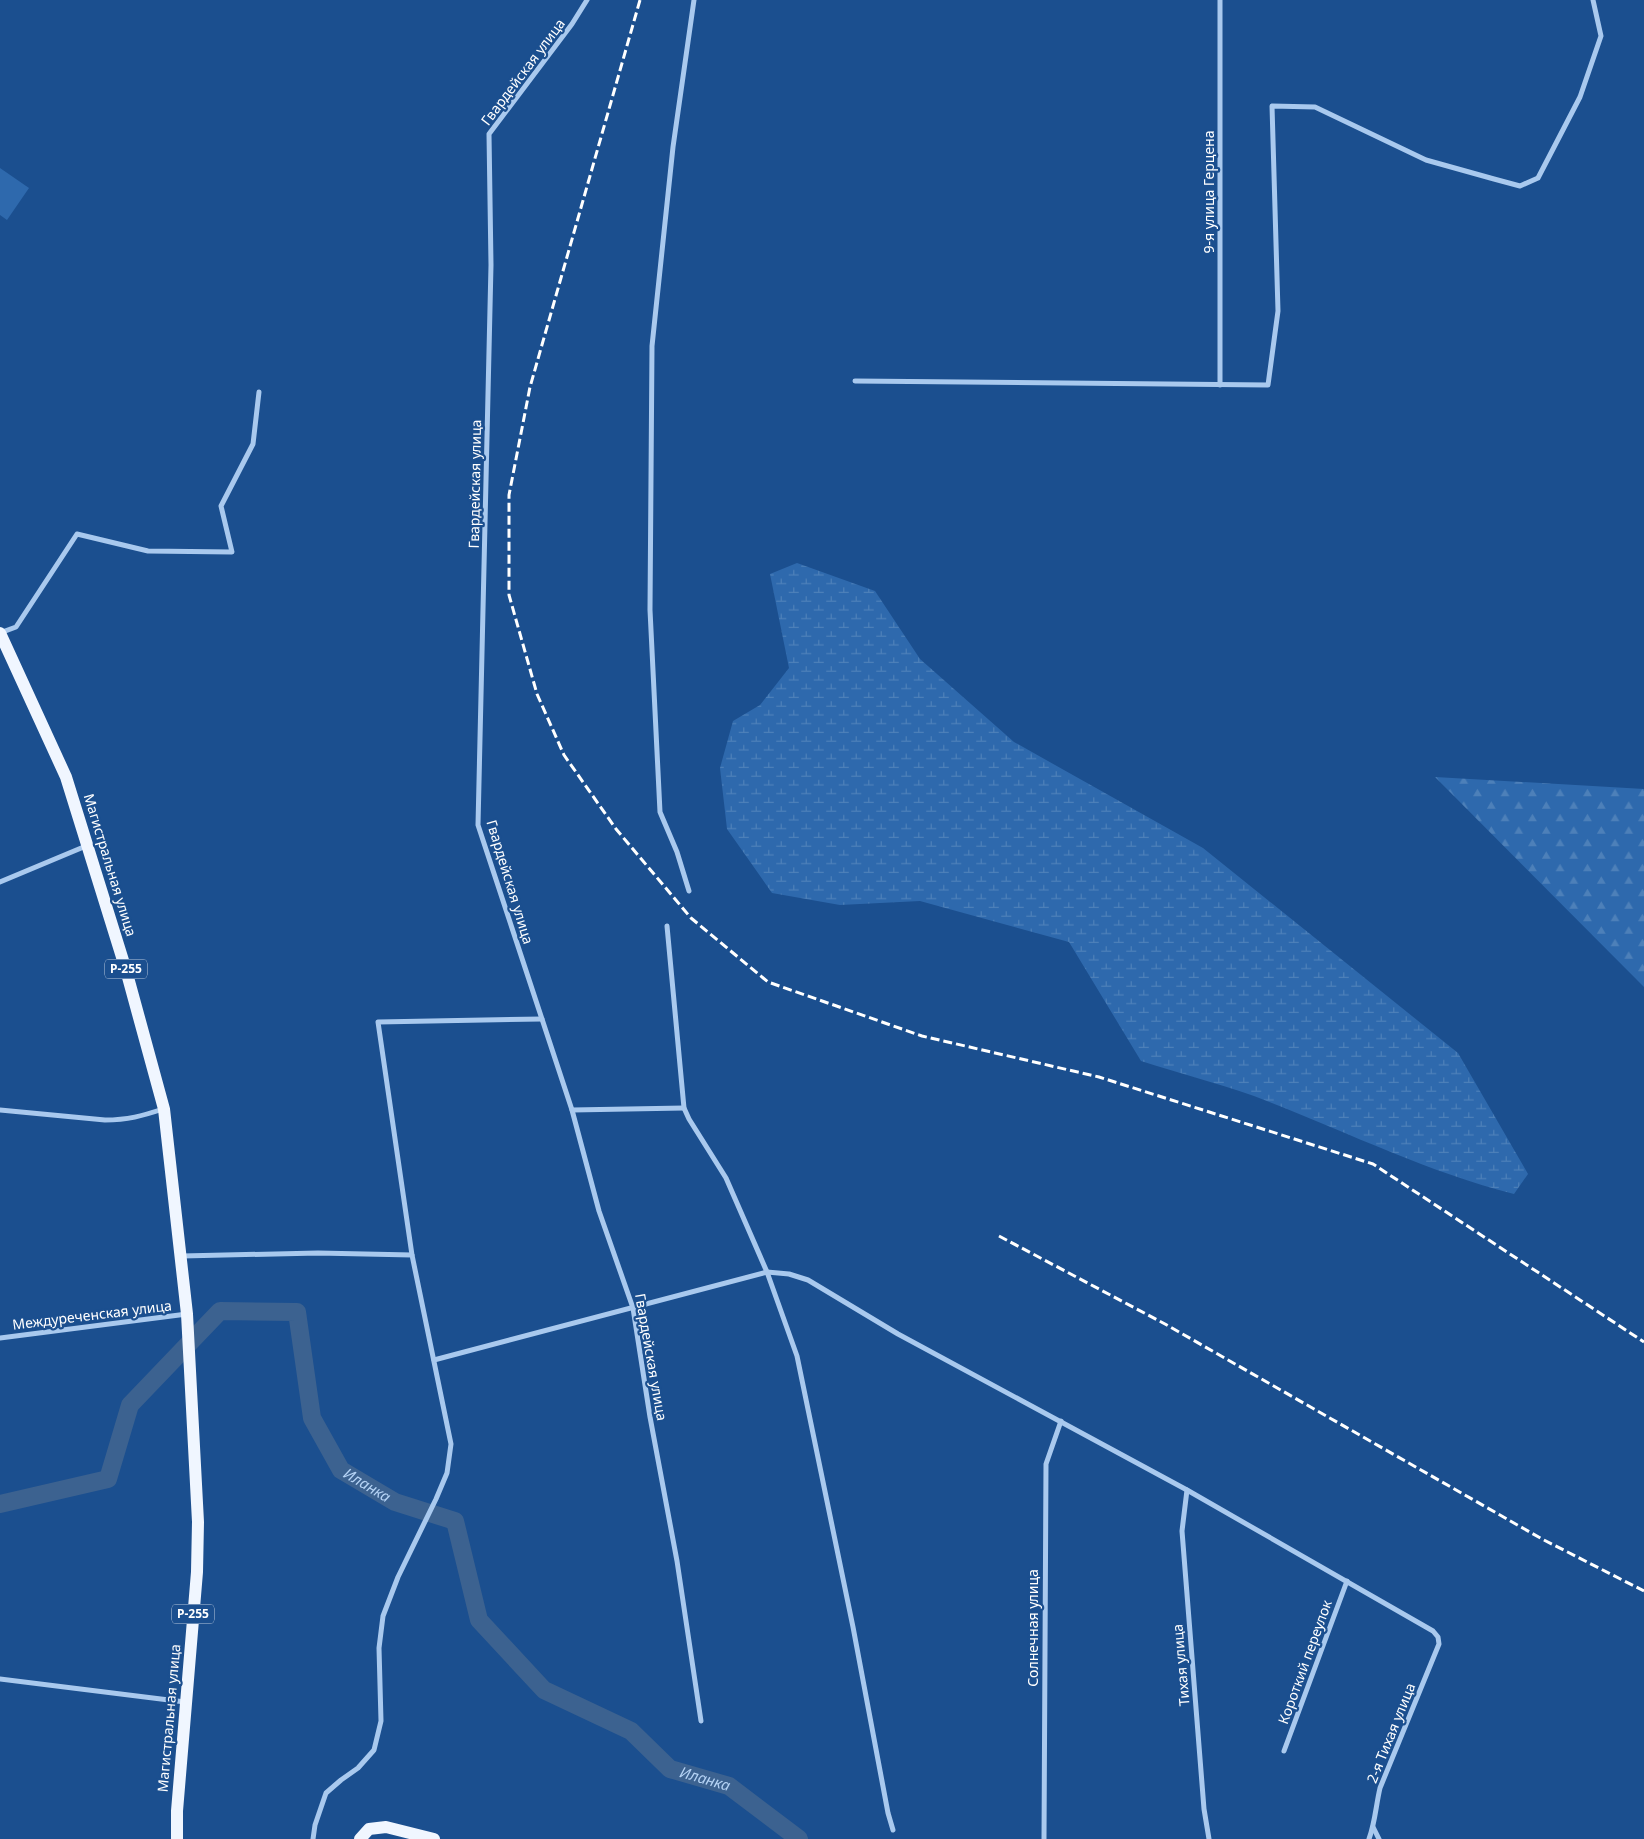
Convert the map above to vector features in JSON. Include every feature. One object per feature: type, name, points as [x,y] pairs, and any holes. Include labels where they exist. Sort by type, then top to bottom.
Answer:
[{"type":"main road","name":"Магистральная улица","points":[[0,633],[66,777],[127,971],[164,1109],[187,1319],[192,1389],[198,1546],[177,1811],[177,1839]]},
{"type":"main road","points":[[360,1839],[369,1829],[386,1827],[431,1839]]},
{"type":"street","name":"Гвардейская улица","points":[[587,0],[572,24],[489,134],[491,265],[478,825],[572,1110],[599,1211],[633,1308],[650,1417],[677,1561],[701,1721]]},
{"type":"street","points":[[689,891],[677,852],[660,812],[650,600],[652,346],[673,147],[694,0]]},
{"type":"street","name":"9-я улица Герцена","points":[[1220,0],[1220,385]]},
{"type":"street","points":[[855,381],[1268,385],[1278,311],[1272,106],[1315,107],[1426,160],[1520,186],[1538,178],[1580,97],[1601,36],[1593,0]]},
{"type":"street","points":[[0,633],[16,627],[77,534],[148,551],[232,552],[221,506],[241,470],[252,444],[259,392]]},
{"type":"street","points":[[0,882],[88,845]]},
{"type":"street","points":[[667,926],[684,1108],[726,1178],[767,1272],[797,1356],[854,1627],[888,1813],[893,1830]]},
{"type":"street","points":[[313,1839],[315,1825],[326,1793],[358,1768],[374,1750],[381,1721],[379,1648],[383,1616],[398,1578],[447,1473],[451,1444],[412,1256],[378,1022],[542,1019]]},
{"type":"street","points":[[572,1110],[684,1108]]},
{"type":"street","points":[[0,1110],[121,1120],[136,1118],[164,1109]]},
{"type":"street","points":[[181,1256],[318,1253],[412,1256]]},
{"type":"street","points":[[434,1360],[767,1272],[789,1274],[808,1280],[898,1334],[1061,1421],[1348,1580]]},
{"type":"street","name":"Междуреченская улица","points":[[0,1338],[187,1319]]},
{"type":"street","name":"Солнечная улица","points":[[1044,1839],[1046,1464],[1061,1421]]},
{"type":"street","name":"Тихая улица","points":[[1187,1490],[1182,1532],[1204,1809],[1209,1839]]},
{"type":"street","name":"2-я Тихая улица","points":[[1348,1580],[1433,1631],[1438,1637],[1439,1644],[1380,1788],[1370,1839]]},
{"type":"street","name":"Короткий переулок","points":[[1284,1751],[1348,1580]]},
{"type":"street","points":[[0,1680],[186,1702]]},
{"type":"street","points":[[1373,1827],[1379,1839]]},
{"type":"green space","points":[[0,168],[29,188],[7,220],[0,215]]},
{"type":"green space","points":[[797,563],[875,591],[920,659],[1014,742],[1203,848],[1458,1053],[1528,1174],[1514,1194],[1481,1185],[1415,1162],[1254,1096],[1141,1061],[1069,942],[920,901],[840,905],[772,893],[727,829],[720,768],[733,721],[760,705],[789,668],[770,574]]},
{"type":"green space","points":[[1435,777],[1644,789],[1644,987]]},
{"type":"waterway","name":"Иланка","points":[[0,1504],[108,1479],[130,1405],[220,1311],[297,1312],[312,1418],[341,1470],[395,1502],[455,1521],[479,1620],[544,1690],[631,1731],[670,1769],[729,1786],[799,1839]]},
{"type":"railway","points":[[640,0],[530,387],[509,495],[509,595],[537,694],[564,755],[616,829],[691,918],[768,982],[922,1036],[1099,1077],[1373,1164],[1644,1342]]},
{"type":"railway","points":[[999,1236],[1165,1324],[1542,1539],[1644,1591]]}]
